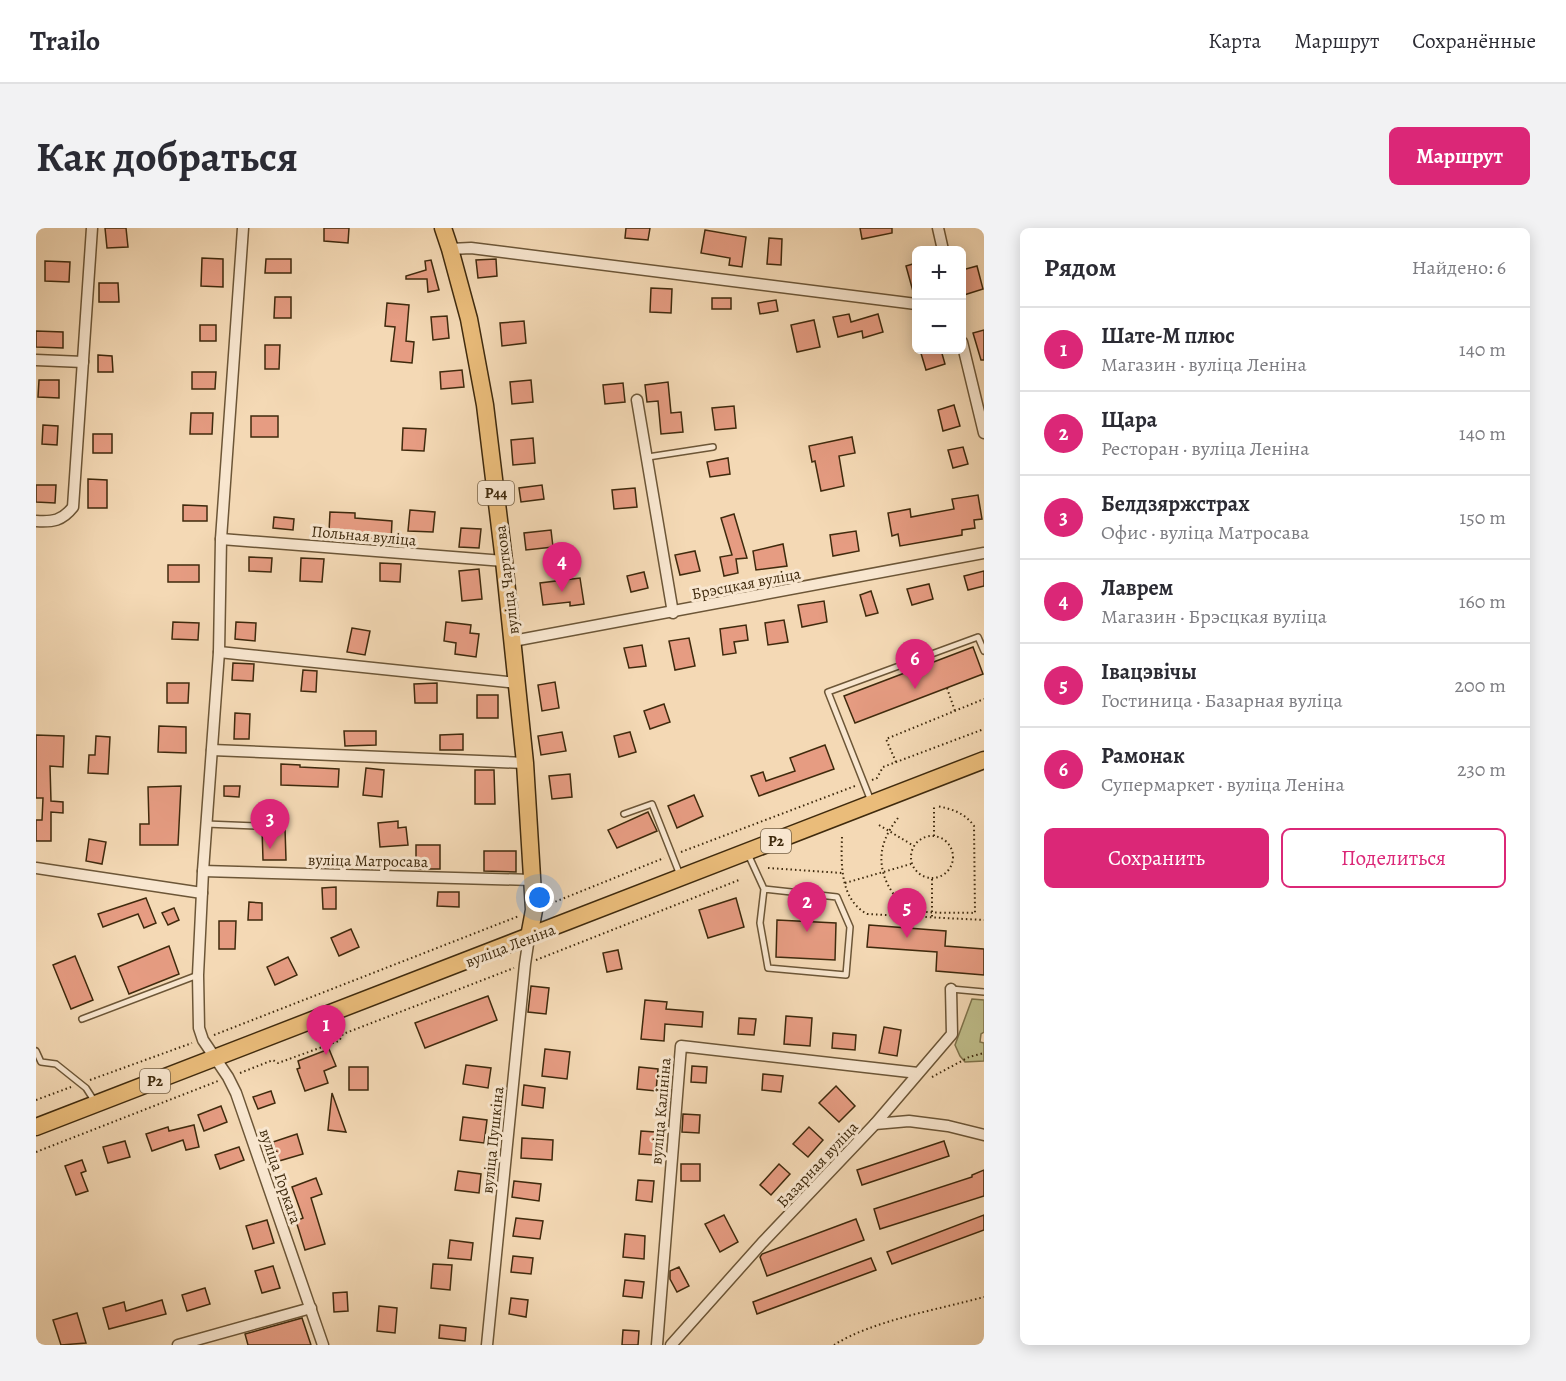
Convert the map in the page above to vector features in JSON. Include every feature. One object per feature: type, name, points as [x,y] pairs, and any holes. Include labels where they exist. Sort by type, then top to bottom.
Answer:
[{"type":"main road","name":"вуліца Чарткова","points":[[442,228],[469,319],[485,405],[525,763],[534,910],[529,937]]},
{"type":"main road","name":"вуліца Леніна","points":[[36,1127],[984,760]]},
{"type":"street","points":[[36,521],[54,522],[66,516],[73,507],[92,228]]},
{"type":"street","points":[[203,1040],[199,1028],[198,975],[203,871],[219,652],[221,539],[243,228]]},
{"type":"street","points":[[938,228],[942,246]]},
{"type":"street","points":[[450,249],[471,248],[912,303]]},
{"type":"street","points":[[965,354],[984,433]]},
{"type":"street","points":[[36,360],[82,362]]},
{"type":"street","points":[[637,400],[673,613]]},
{"type":"street","name":"Польная вуліца","points":[[221,539],[504,561]]},
{"type":"street","name":"Брэсцкая вуліца","points":[[513,641],[673,613],[984,553]]},
{"type":"street","points":[[219,652],[517,683]]},
{"type":"street","points":[[212,750],[525,763]]},
{"type":"street","points":[[36,868],[202,892]]},
{"type":"street","name":"вуліца Матросава","points":[[203,871],[532,880]]},
{"type":"street","name":"вуліца Пушкіна","points":[[487,1345],[529,937]]},
{"type":"street","name":"Базарная вуліца","points":[[671,1345],[762,1243],[875,1124],[952,1034],[951,989]]},
{"type":"street","name":"вуліца Горкага","points":[[203,1040],[236,1093],[323,1345]]},
{"type":"street","name":"вуліца Калініна","points":[[657,1345],[681,1046],[918,1073]]},
{"type":"street","points":[[875,1124],[909,1121],[948,1126],[984,1135]]},
{"type":"street","points":[[178,1345],[311,1308]]},
{"type":"lane","points":[[648,457],[713,447]]},
{"type":"lane","points":[[872,805],[828,692],[978,637],[984,651]]},
{"type":"lane","points":[[624,814],[652,804],[681,878]]},
{"type":"lane","points":[[206,824],[256,826]]},
{"type":"lane","points":[[748,852],[764,889],[760,923],[768,968],[846,975],[850,927],[837,897],[764,889]]},
{"type":"lane","points":[[82,1019],[198,975]]},
{"type":"lane","points":[[951,989],[984,992]]},
{"type":"lane","points":[[36,1051],[41,1062],[56,1064],[86,1088],[96,1104]]},
{"type":"path","points":[[947,688],[956,711]]},
{"type":"path","points":[[896,762],[886,739],[984,699]]},
{"type":"path","points":[[36,1100],[203,1040],[672,855],[877,778],[883,767],[984,729]]},
{"type":"path","points":[[898,818],[888,831],[880,858],[882,872],[890,890],[909,908],[975,913],[974,826],[961,813],[935,806],[934,836]]},
{"type":"path","points":[[879,825],[914,846]]},
{"type":"path","points":[[928,836],[945,840],[951,847],[954,856],[953,864],[941,877],[932,879],[923,877],[916,872],[912,864],[911,855],[914,846],[928,836]]},
{"type":"path","points":[[842,837],[842,873],[856,908],[867,914],[984,920]]},
{"type":"path","points":[[845,883],[912,864]]},
{"type":"path","points":[[768,868],[842,873]]},
{"type":"path","points":[[932,879],[932,918]]},
{"type":"path","points":[[36,1152],[273,1060],[278,1063],[339,1041],[343,1034],[740,880]]},
{"type":"path","points":[[931,1077],[969,1057],[984,1053]]},
{"type":"path","points":[[834,1345],[844,1338],[888,1323],[984,1297]]},
{"type":"shaded area","points":[[972,999],[984,1000],[984,1032],[981,1034],[980,1042],[984,1043],[984,1061],[965,1062],[955,1045]]},
{"type":"building","points":[[105,228],[126,228],[128,247],[107,248]]},
{"type":"building","points":[[324,228],[349,228],[348,243],[324,241]]},
{"type":"building","points":[[626,228],[650,228],[648,240],[625,238]]},
{"type":"building","points":[[860,228],[892,228],[892,233],[862,239]]},
{"type":"building","points":[[705,230],[746,237],[742,267],[729,265],[730,258],[701,253]]},
{"type":"building","points":[[769,238],[782,239],[781,265],[767,264]]},
{"type":"building","points":[[202,258],[223,259],[223,287],[201,286]]},
{"type":"building","points":[[266,259],[291,259],[291,273],[265,273]]},
{"type":"building","points":[[496,259],[497,276],[478,278],[476,260]]},
{"type":"building","points":[[431,260],[439,290],[428,292],[427,279],[406,279],[406,276],[426,270],[425,261]]},
{"type":"building","points":[[45,261],[70,262],[69,282],[45,281]]},
{"type":"building","points":[[912,264],[912,288],[906,266]]},
{"type":"building","points":[[977,266],[983,289],[966,294],[966,269]]},
{"type":"building","points":[[99,283],[118,283],[119,302],[99,302]]},
{"type":"building","points":[[651,288],[672,289],[671,313],[650,312]]},
{"type":"building","points":[[275,297],[291,297],[291,318],[274,318]]},
{"type":"building","points":[[712,298],[731,298],[731,309],[712,309]]},
{"type":"building","points":[[776,300],[778,311],[760,314],[758,303]]},
{"type":"building","points":[[387,303],[409,305],[406,341],[414,342],[412,363],[391,361],[395,327],[385,326]]},
{"type":"building","points":[[849,314],[851,322],[878,314],[883,332],[863,338],[862,331],[838,337],[833,317]]},
{"type":"building","points":[[447,316],[449,338],[433,340],[431,317]]},
{"type":"building","points":[[814,320],[820,347],[797,352],[791,325]]},
{"type":"building","points":[[524,321],[526,343],[502,346],[500,323]]},
{"type":"building","points":[[200,325],[216,325],[216,341],[200,341]]},
{"type":"building","points":[[984,330],[984,360],[981,360],[973,333]]},
{"type":"building","points":[[36,331],[63,332],[63,348],[36,347]]},
{"type":"building","points":[[265,345],[280,345],[279,369],[265,369]]},
{"type":"building","points":[[921,354],[942,354],[945,364],[926,370]]},
{"type":"building","points":[[98,355],[112,356],[113,372],[98,372]]},
{"type":"building","points":[[462,370],[464,387],[441,389],[440,372]]},
{"type":"building","points":[[192,372],[216,372],[215,389],[192,389]]},
{"type":"building","points":[[39,380],[59,380],[59,398],[38,397]]},
{"type":"building","points":[[531,380],[533,402],[512,404],[510,382]]},
{"type":"building","points":[[668,382],[671,413],[681,412],[683,432],[661,434],[658,401],[647,402],[645,385]]},
{"type":"building","points":[[623,383],[625,402],[605,404],[603,385]]},
{"type":"building","points":[[954,405],[960,426],[943,431],[938,410]]},
{"type":"building","points":[[734,406],[736,428],[715,430],[712,408]]},
{"type":"building","points":[[191,413],[213,413],[212,434],[190,434]]},
{"type":"building","points":[[251,416],[278,416],[278,437],[251,437]]},
{"type":"building","points":[[43,425],[58,426],[57,445],[42,444]]},
{"type":"building","points":[[403,428],[426,429],[424,451],[402,450]]},
{"type":"building","points":[[93,434],[112,434],[112,453],[93,453]]},
{"type":"building","points":[[852,437],[855,453],[839,456],[844,486],[821,491],[815,461],[812,462],[809,446]]},
{"type":"building","points":[[533,438],[535,463],[513,465],[511,440]]},
{"type":"building","points":[[963,447],[968,464],[953,468],[948,450]]},
{"type":"building","points":[[728,458],[730,474],[710,477],[707,462]]},
{"type":"building","points":[[88,479],[107,480],[107,508],[88,508]]},
{"type":"building","points":[[36,485],[56,485],[55,503],[36,502]]},
{"type":"building","points":[[542,485],[544,499],[521,502],[519,488]]},
{"type":"building","points":[[635,488],[637,507],[614,509],[612,490]]},
{"type":"building","points":[[978,495],[982,519],[974,520],[975,528],[962,530],[962,535],[900,546],[898,534],[892,536],[888,513],[910,509],[911,517],[954,509],[952,499]]},
{"type":"building","points":[[183,505],[207,506],[207,521],[183,521]]},
{"type":"building","points":[[410,510],[435,512],[433,532],[408,531]]},
{"type":"building","points":[[330,512],[355,513],[355,518],[392,521],[391,541],[368,539],[368,535],[329,532]]},
{"type":"building","points":[[734,514],[747,558],[736,559],[738,573],[724,576],[720,557],[732,555],[721,518]]},
{"type":"building","points":[[274,517],[294,519],[293,530],[273,528]]},
{"type":"building","points":[[461,528],[481,529],[479,548],[459,547]]},
{"type":"building","points":[[551,530],[553,547],[526,550],[524,533]]},
{"type":"building","points":[[856,531],[859,551],[833,556],[830,535]]},
{"type":"building","points":[[783,544],[787,566],[756,570],[753,551]]},
{"type":"building","points":[[695,551],[700,571],[680,575],[675,555]]},
{"type":"building","points":[[249,557],[272,558],[271,572],[249,571]]},
{"type":"building","points":[[301,558],[324,559],[322,582],[300,581]]},
{"type":"building","points":[[380,563],[401,564],[400,582],[380,581]]},
{"type":"building","points":[[168,565],[199,565],[199,582],[168,582]]},
{"type":"building","points":[[479,569],[482,599],[462,601],[459,571]]},
{"type":"building","points":[[984,571],[984,586],[968,590],[964,576]]},
{"type":"building","points":[[644,572],[648,588],[631,592],[627,576]]},
{"type":"building","points":[[580,578],[584,604],[570,606],[570,602],[543,605],[540,583]]},
{"type":"building","points":[[929,584],[933,599],[912,605],[907,589]]},
{"type":"building","points":[[871,591],[878,613],[866,616],[860,595]]},
{"type":"building","points":[[824,601],[827,622],[802,627],[798,605]]},
{"type":"building","points":[[784,620],[788,642],[768,645],[765,623]]},
{"type":"building","points":[[173,622],[199,623],[198,640],[172,639]]},
{"type":"building","points":[[236,622],[256,623],[255,641],[235,639]]},
{"type":"building","points":[[446,622],[471,625],[470,633],[479,634],[476,657],[455,654],[456,643],[444,641]]},
{"type":"building","points":[[746,625],[748,640],[734,642],[736,653],[723,655],[720,629]]},
{"type":"building","points":[[352,628],[370,631],[365,655],[347,652]]},
{"type":"building","points":[[689,638],[695,666],[675,670],[669,641]]},
{"type":"building","points":[[642,645],[646,666],[629,668],[624,648]]},
{"type":"building","points":[[973,647],[983,674],[855,723],[844,696]]},
{"type":"building","points":[[233,663],[254,664],[253,681],[232,680]]},
{"type":"building","points":[[303,670],[317,671],[316,692],[301,691]]},
{"type":"building","points":[[555,682],[559,708],[542,711],[538,685]]},
{"type":"building","points":[[167,683],[189,683],[188,703],[167,703]]},
{"type":"building","points":[[437,683],[437,703],[415,703],[414,684]]},
{"type":"building","points":[[477,695],[498,695],[498,718],[477,718]]},
{"type":"building","points":[[664,704],[670,722],[650,729],[644,711]]},
{"type":"building","points":[[235,713],[250,714],[249,739],[234,739]]},
{"type":"building","points":[[159,726],[186,727],[186,753],[158,752]]},
{"type":"building","points":[[344,731],[376,731],[376,745],[345,746]]},
{"type":"building","points":[[562,732],[566,751],[541,755],[538,736]]},
{"type":"building","points":[[630,732],[636,752],[619,757],[614,736]]},
{"type":"building","points":[[463,734],[463,750],[440,750],[440,735]]},
{"type":"building","points":[[36,735],[64,736],[63,767],[50,766],[51,801],[63,802],[63,813],[51,812],[51,841],[36,841],[36,820],[42,820],[43,798],[36,798]]},
{"type":"building","points":[[96,736],[110,737],[108,774],[88,773],[89,755],[95,755]]},
{"type":"building","points":[[825,745],[834,769],[759,796],[751,776],[763,772],[766,781],[795,771],[790,758]]},
{"type":"building","points":[[281,764],[339,769],[338,787],[281,785]]},
{"type":"building","points":[[366,768],[384,770],[382,797],[363,795]]},
{"type":"building","points":[[475,770],[494,770],[495,804],[475,804]]},
{"type":"building","points":[[570,774],[572,797],[552,799],[549,776]]},
{"type":"building","points":[[181,786],[178,845],[140,845],[140,824],[149,824],[148,787]]},
{"type":"building","points":[[224,786],[240,786],[239,797],[224,796]]},
{"type":"building","points":[[694,795],[703,816],[677,828],[668,806]]},
{"type":"building","points":[[648,812],[657,831],[617,848],[608,830]]},
{"type":"building","points":[[398,821],[398,828],[406,827],[408,845],[380,847],[378,823]]},
{"type":"building","points":[[262,828],[285,828],[286,860],[263,860]]},
{"type":"building","points":[[89,839],[106,842],[102,864],[86,861]]},
{"type":"building","points":[[416,845],[440,845],[440,869],[416,869]]},
{"type":"building","points":[[484,851],[516,851],[516,872],[484,871]]},
{"type":"building","points":[[336,887],[336,909],[323,909],[322,888]]},
{"type":"building","points":[[438,892],[459,892],[459,907],[437,906]]},
{"type":"building","points":[[146,898],[156,923],[144,928],[138,914],[103,927],[98,914]]},
{"type":"building","points":[[736,898],[744,927],[708,938],[699,910]]},
{"type":"building","points":[[249,902],[262,903],[262,920],[248,920]]},
{"type":"building","points":[[174,908],[179,920],[168,925],[162,913]]},
{"type":"building","points":[[777,920],[836,923],[835,960],[776,957]]},
{"type":"building","points":[[219,921],[236,921],[235,949],[219,949]]},
{"type":"building","points":[[869,925],[946,931],[945,946],[984,949],[984,975],[936,971],[937,952],[867,947]]},
{"type":"building","points":[[351,929],[359,947],[339,956],[331,938]]},
{"type":"building","points":[[169,946],[179,974],[129,994],[118,967]]},
{"type":"building","points":[[618,950],[622,969],[607,972],[603,953]]},
{"type":"building","points":[[75,956],[93,1000],[71,1009],[53,965]]},
{"type":"building","points":[[288,957],[297,975],[275,985],[267,967]]},
{"type":"building","points":[[531,986],[549,988],[546,1014],[528,1012]]},
{"type":"building","points":[[488,996],[497,1020],[425,1048],[415,1023]]},
{"type":"building","points":[[645,1000],[667,1002],[666,1009],[703,1012],[702,1027],[665,1024],[664,1041],[641,1039]]},
{"type":"building","points":[[786,1016],[812,1018],[810,1046],[784,1044]]},
{"type":"building","points":[[739,1018],[756,1019],[754,1035],[738,1034]]},
{"type":"building","points":[[884,1027],[901,1030],[897,1056],[879,1053]]},
{"type":"building","points":[[833,1033],[856,1035],[855,1050],[832,1048]]},
{"type":"building","points":[[329,1049],[336,1066],[324,1071],[328,1083],[305,1091],[297,1069],[300,1068],[298,1061]]},
{"type":"building","points":[[545,1049],[570,1052],[567,1079],[542,1076]]},
{"type":"building","points":[[466,1065],[491,1068],[488,1088],[463,1084]]},
{"type":"building","points":[[692,1066],[707,1067],[706,1083],[691,1082]]},
{"type":"building","points":[[349,1067],[368,1067],[368,1090],[349,1090]]},
{"type":"building","points":[[639,1067],[658,1069],[656,1091],[637,1089]]},
{"type":"building","points":[[763,1074],[783,1076],[781,1092],[762,1090]]},
{"type":"building","points":[[524,1085],[545,1088],[543,1108],[522,1105]]},
{"type":"building","points":[[836,1086],[855,1106],[839,1122],[819,1103]]},
{"type":"building","points":[[271,1091],[275,1103],[258,1109],[253,1097]]},
{"type":"building","points":[[332,1093],[346,1132],[328,1130]]},
{"type":"building","points":[[221,1106],[227,1122],[204,1131],[198,1115]]},
{"type":"building","points":[[683,1114],[700,1115],[699,1133],[682,1132]]},
{"type":"building","points":[[463,1117],[487,1120],[484,1143],[460,1140]]},
{"type":"building","points":[[194,1125],[199,1147],[186,1150],[183,1140],[152,1151],[146,1134],[168,1127],[169,1131]]},
{"type":"building","points":[[809,1127],[823,1140],[808,1157],[793,1144]]},
{"type":"building","points":[[641,1131],[655,1132],[653,1155],[639,1154]]},
{"type":"building","points":[[297,1134],[303,1154],[279,1161],[273,1142]]},
{"type":"building","points":[[522,1138],[553,1140],[552,1160],[521,1158]]},
{"type":"building","points":[[125,1141],[130,1157],[108,1163],[103,1147]]},
{"type":"building","points":[[944,1141],[949,1156],[862,1185],[857,1170]]},
{"type":"building","points":[[239,1147],[244,1160],[220,1169],[215,1155]]},
{"type":"building","points":[[82,1160],[86,1171],[81,1173],[88,1191],[76,1195],[65,1166]]},
{"type":"building","points":[[681,1164],[700,1164],[700,1181],[681,1181]]},
{"type":"building","points":[[779,1164],[790,1174],[771,1195],[760,1185]]},
{"type":"building","points":[[984,1170],[984,1196],[880,1229],[874,1209],[972,1177]]},
{"type":"building","points":[[458,1171],[481,1174],[479,1193],[455,1190]]},
{"type":"building","points":[[316,1178],[322,1194],[311,1198],[325,1244],[305,1250],[296,1221],[303,1218],[292,1187]]},
{"type":"building","points":[[638,1180],[654,1181],[652,1202],[636,1200]]},
{"type":"building","points":[[514,1181],[541,1184],[539,1201],[512,1197]]},
{"type":"building","points":[[724,1215],[738,1242],[720,1252],[705,1224]]},
{"type":"building","points":[[984,1215],[984,1230],[892,1264],[887,1252]]},
{"type":"building","points":[[516,1218],[543,1221],[540,1239],[513,1236]]},
{"type":"building","points":[[856,1219],[864,1240],[767,1276],[760,1257],[762,1254]]},
{"type":"building","points":[[267,1220],[274,1243],[253,1249],[246,1226]]},
{"type":"building","points":[[625,1234],[645,1236],[644,1259],[623,1257]]},
{"type":"building","points":[[450,1240],[473,1243],[471,1260],[448,1258]]},
{"type":"building","points":[[513,1256],[533,1258],[531,1274],[511,1272]]},
{"type":"building","points":[[871,1258],[876,1270],[757,1314],[753,1302]]},
{"type":"building","points":[[433,1264],[452,1265],[450,1290],[431,1288]]},
{"type":"building","points":[[273,1266],[280,1288],[262,1293],[255,1271]]},
{"type":"building","points":[[679,1267],[689,1286],[677,1292],[670,1279],[670,1271]]},
{"type":"building","points":[[625,1280],[644,1282],[642,1298],[623,1296]]},
{"type":"building","points":[[205,1288],[210,1304],[187,1311],[182,1295]]},
{"type":"building","points":[[347,1292],[348,1311],[334,1312],[333,1293]]},
{"type":"building","points":[[511,1298],[528,1300],[526,1317],[509,1314]]},
{"type":"building","points":[[162,1300],[166,1314],[109,1329],[103,1308],[124,1302],[126,1311]]},
{"type":"building","points":[[379,1306],[397,1308],[395,1333],[377,1331]]},
{"type":"building","points":[[77,1313],[86,1343],[61,1345],[53,1320]]},
{"type":"building","points":[[302,1318],[311,1345],[248,1345],[245,1334]]},
{"type":"building","points":[[440,1325],[466,1328],[465,1341],[439,1338]]},
{"type":"building","points":[[623,1330],[639,1331],[638,1345],[622,1345]]},
{"type":"place","name":"Лаврем","points":[[562,592]]},
{"type":"place","name":"Рамонак","points":[[915,689]]},
{"type":"place","name":"Белдзяржстрах","points":[[270,849]]},
{"type":"place","name":"Щара","points":[[807,932]]},
{"type":"place","name":"Івацэвічы","points":[[907,938]]},
{"type":"place","name":"Шате-М плюс","points":[[326,1055]]}]
